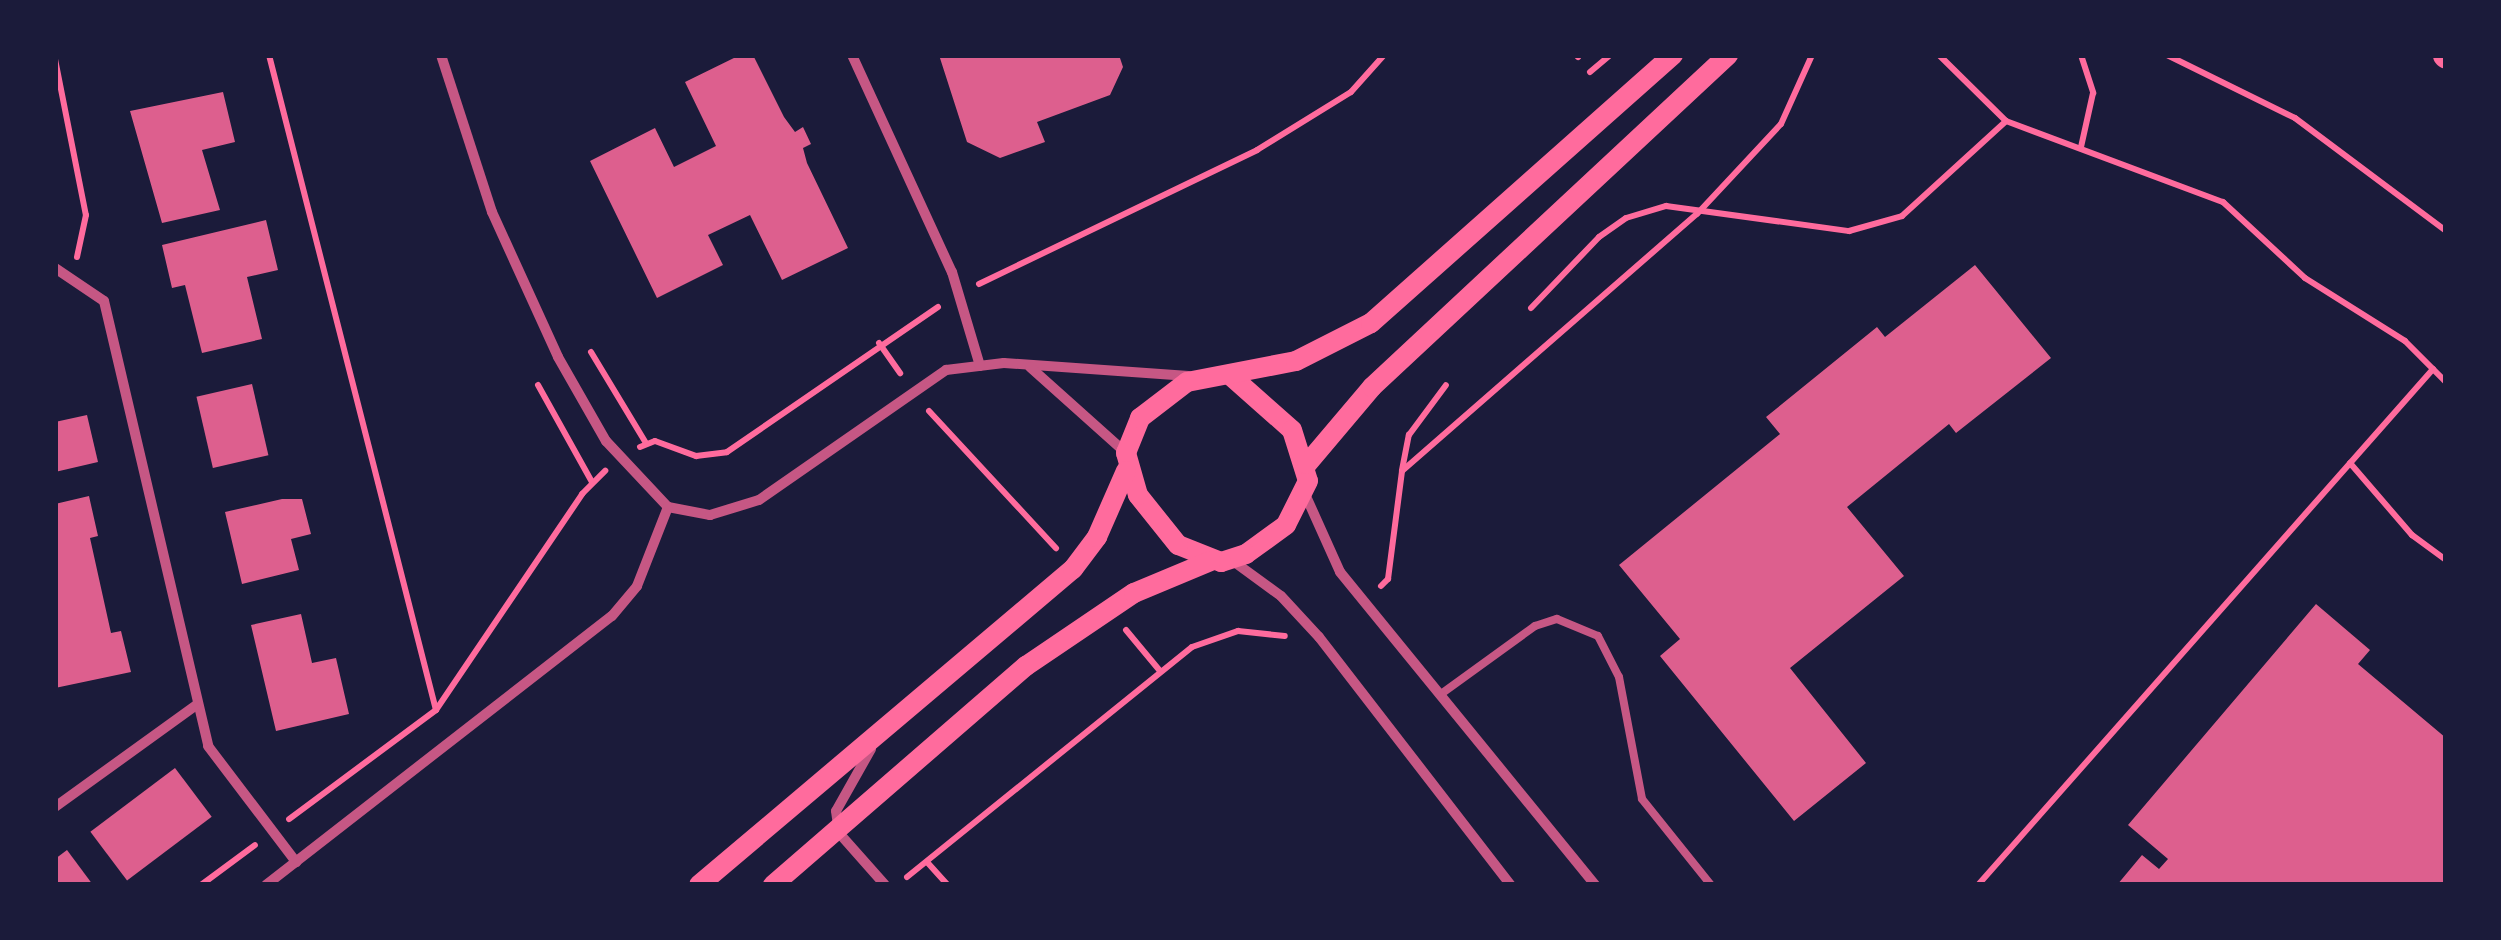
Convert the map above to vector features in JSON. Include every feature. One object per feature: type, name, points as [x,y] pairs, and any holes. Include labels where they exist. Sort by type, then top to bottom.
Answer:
[{"type":"main road","points":[[699,885],[1073,568],[1097,537],[1154,404],[1204,376],[1232,376],[1296,361],[1371,323],[1673,55]]},
{"type":"main road","points":[[1307,464],[1372,386],[1728,55]]},
{"type":"main road","points":[[773,885],[840,833],[1026,666],[1163,578],[1221,561],[1286,524],[1305,494],[1307,464],[1282,417],[1232,376]]},
{"type":"main road","points":[[1126,462],[1164,530],[1221,561]]},
{"type":"street","points":[[441,55],[515,264],[558,357],[620,461],[668,506],[710,515],[759,500],[912,389],[946,370],[1029,366],[1204,376]]},
{"type":"street","points":[[852,55],[960,293],[980,366]]},
{"type":"street","points":[[55,268],[104,301],[208,746],[296,862]]},
{"type":"street","points":[[1029,366],[1126,462]]},
{"type":"street","points":[[1305,494],[1329,555],[1363,601],[1595,885]]},
{"type":"street","points":[[266,885],[612,616],[637,586],[668,506]]},
{"type":"street","points":[[1221,561],[1281,596],[1319,637],[1511,885]]},
{"type":"street","points":[[55,807],[198,704]]},
{"type":"street","points":[[883,732],[844,788],[836,811],[840,833],[885,885]]},
{"type":"lane","points":[[1441,694],[1535,626],[1557,619],[1598,636],[1619,677],[1642,799],[1712,885]]},
{"type":"path","points":[[269,55],[436,710]]},
{"type":"path","points":[[591,352],[646,443],[696,456],[727,452],[879,343],[960,293],[1257,150],[1351,92],[1384,55]]},
{"type":"path","points":[[1590,72],[1610,55]]},
{"type":"path","points":[[1402,472],[1698,214],[1781,124],[1812,55]]},
{"type":"path","points":[[1939,55],[2006,121],[2223,202],[2306,278],[2405,341],[2446,382]]},
{"type":"path","points":[[2081,55],[2092,93],[2081,147]]},
{"type":"path","points":[[2167,55],[2295,118],[2446,231]]},
{"type":"path","points":[[55,59],[86,215],[70,277]]},
{"type":"path","points":[[1531,308],[1626,218],[1666,206],[1698,214],[1849,231],[1902,216],[2006,121]]},
{"type":"path","points":[[879,343],[912,389],[1073,568]]},
{"type":"path","points":[[1978,885],[2432,368]]},
{"type":"path","points":[[538,385],[592,482]]},
{"type":"path","points":[[1363,601],[1388,579],[1409,435],[1446,385]]},
{"type":"path","points":[[201,885],[436,710],[592,482],[646,443]]},
{"type":"path","points":[[2350,463],[2412,534],[2446,560]]},
{"type":"path","points":[[1109,610],[1160,672]]},
{"type":"path","points":[[898,885],[1192,647],[1238,631],[1309,644],[1319,637]]},
{"type":"path","points":[[926,862],[948,885]]},
{"type":"building","points":[[740,55],[753,55],[784,117],[795,132],[803,127],[811,144],[803,148],[807,163],[848,248],[782,280],[750,215],[708,235],[723,265],[657,298],[590,161],[655,128],[674,167],[716,146],[685,82]]},
{"type":"building","points":[[939,55],[1119,55],[1123,67],[1110,95],[1037,122],[1045,142],[1000,158],[967,142]]},
{"type":"building","points":[[223,92],[235,142],[202,150],[220,210],[162,223],[130,111]]},
{"type":"building","points":[[266,220],[278,270],[247,277],[262,339],[202,353],[185,285],[172,288],[162,245]]},
{"type":"building","points":[[1975,265],[2051,358],[1956,433],[1949,424],[1847,507],[1904,576],[1790,668],[1866,763],[1794,821],[1660,656],[1680,639],[1619,565],[1780,434],[1766,417],[1877,327],[1885,337]]},
{"type":"building","points":[[252,384],[268,455],[213,468],[196,397]]},
{"type":"building","points":[[87,415],[98,462],[55,472],[55,422]]},
{"type":"building","points":[[89,496],[98,536],[90,538],[111,633],[121,631],[131,672],[55,688],[55,504]]},
{"type":"building","points":[[282,499],[302,499],[311,534],[291,539],[299,570],[242,584],[225,512]]},
{"type":"building","points":[[2316,604],[2370,650],[2358,664],[2446,738],[2446,885],[2117,885],[2142,855],[2159,869],[2168,859],[2128,825]]},
{"type":"building","points":[[301,614],[312,663],[336,658],[349,714],[276,731],[251,625]]},
{"type":"building","points":[[175,768],[212,817],[127,881],[90,832]]},
{"type":"building","points":[[67,850],[93,885],[55,885],[55,859]]}]
